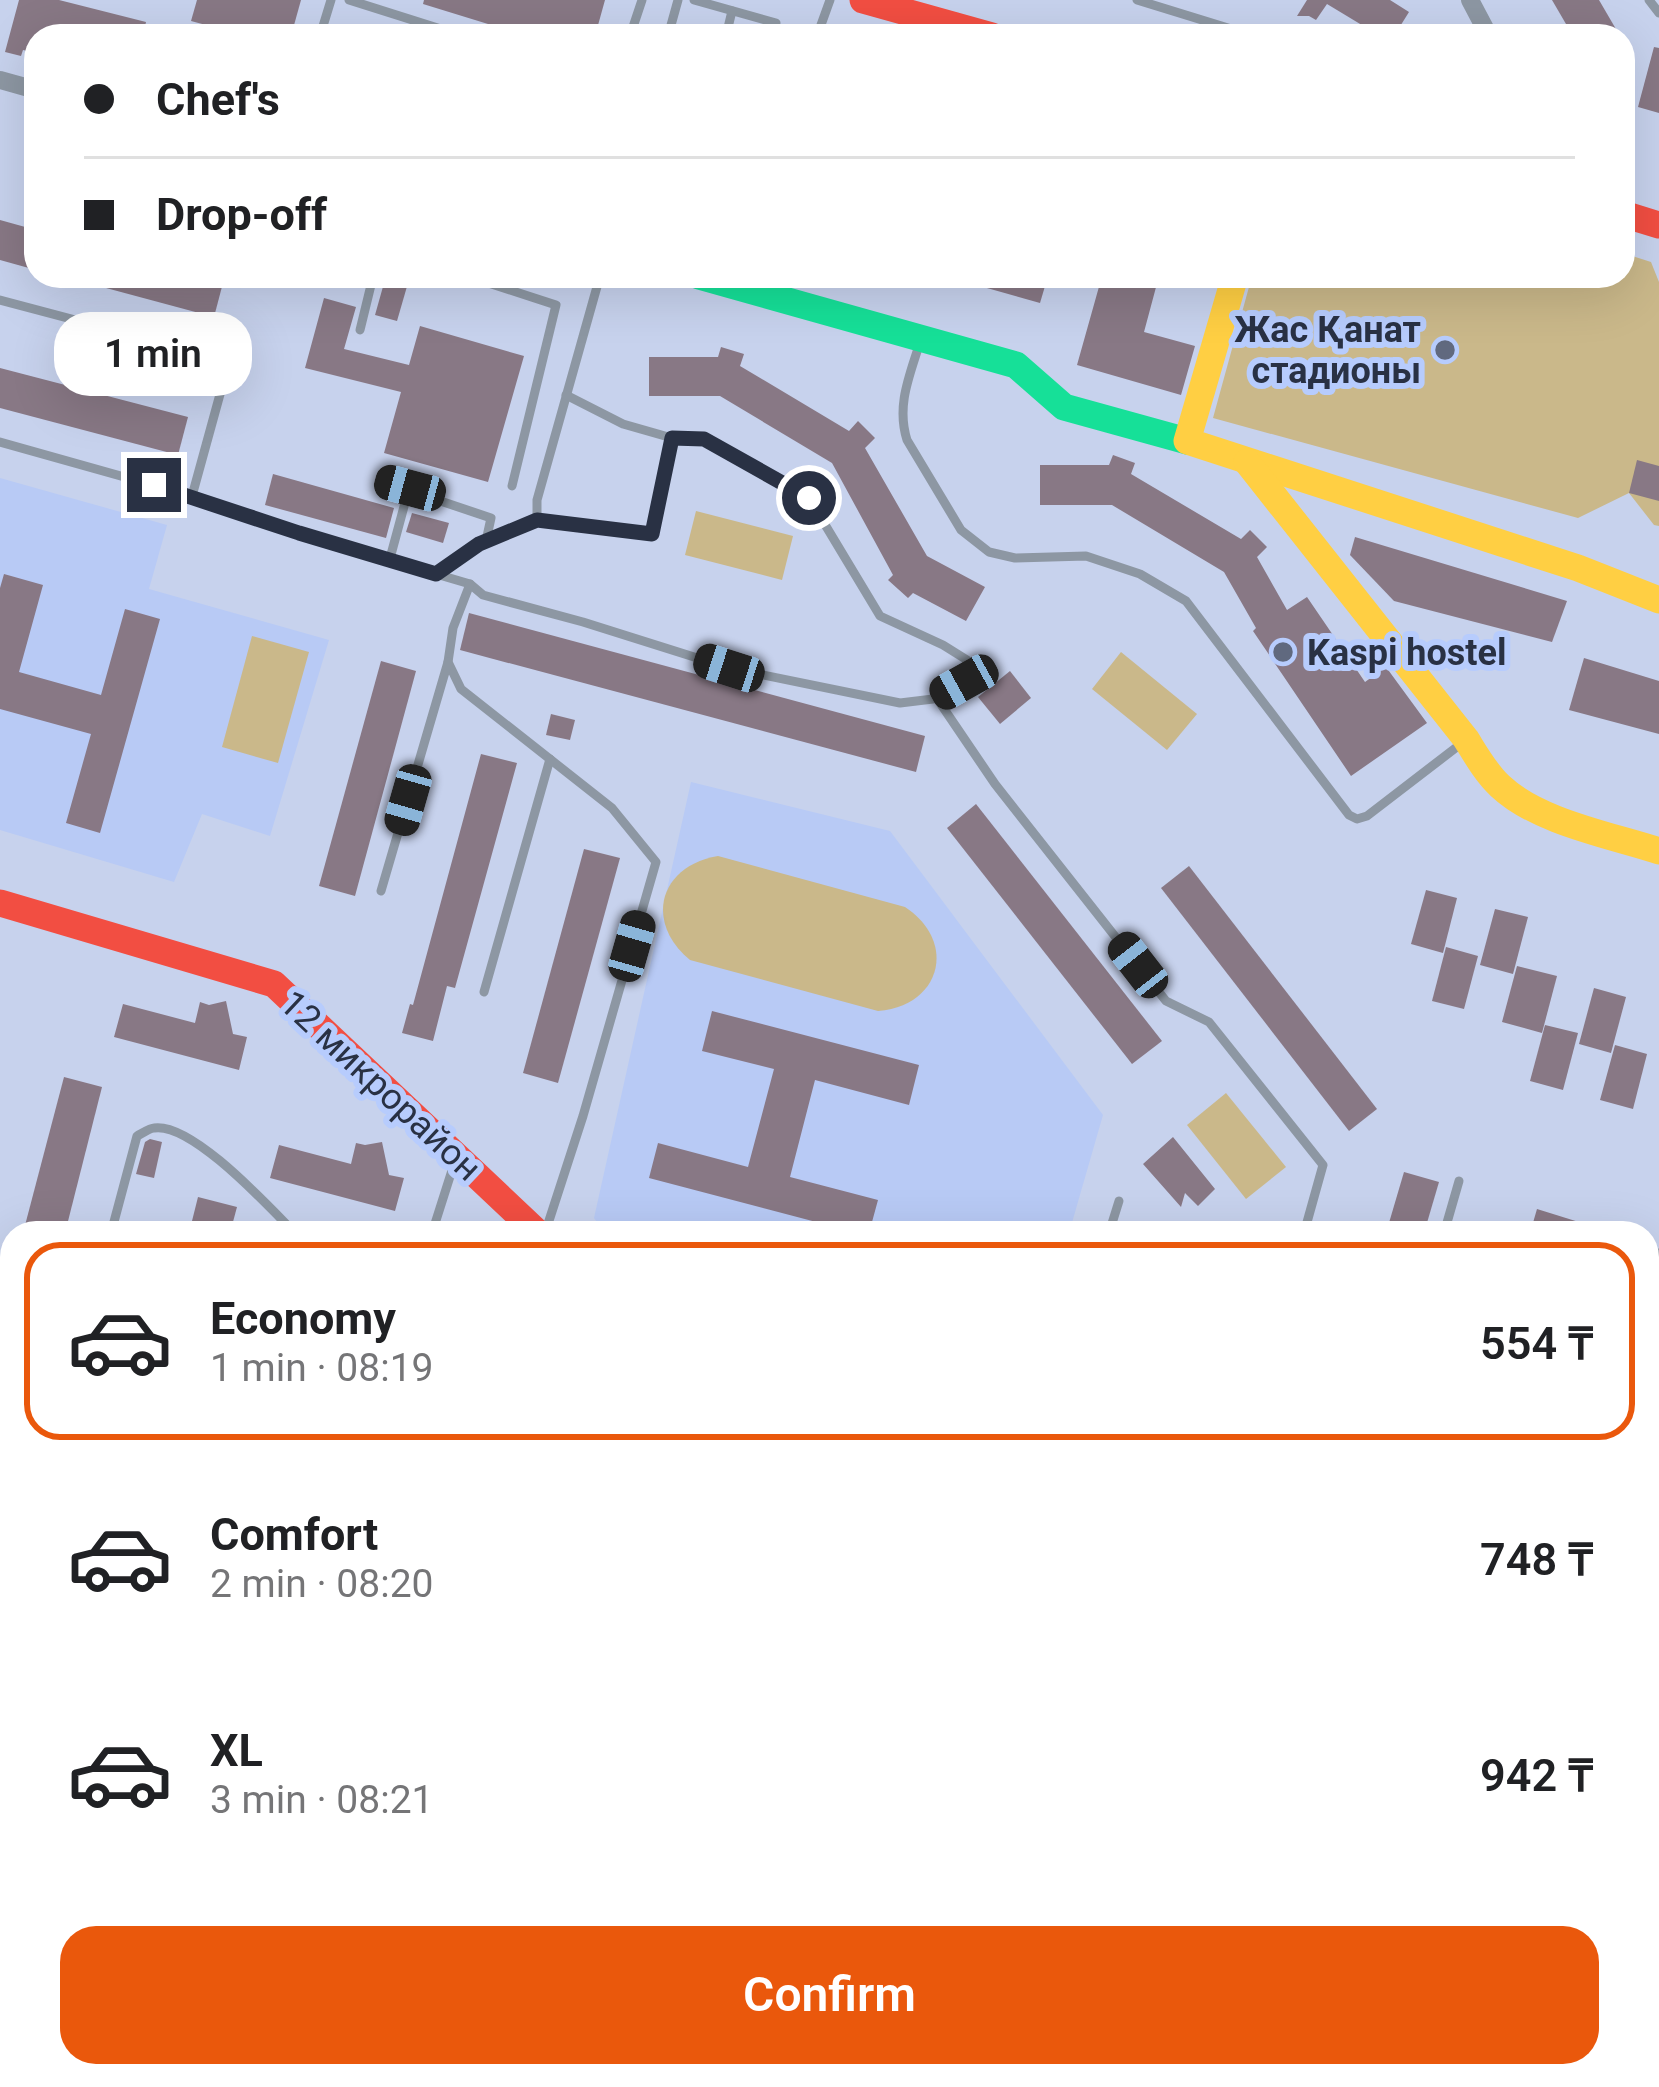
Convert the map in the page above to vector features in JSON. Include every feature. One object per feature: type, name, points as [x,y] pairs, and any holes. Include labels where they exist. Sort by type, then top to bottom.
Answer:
[{"type":"street","points":[[862,0],[949,24]]},
{"type":"street","points":[[742,288],[1016,365],[1064,407],[1187,441],[1578,568],[1659,601]]},
{"type":"street","points":[[1187,441],[1232,288]]},
{"type":"street","points":[[1246,461],[1498,785],[1518,801],[1659,850]]},
{"type":"street","name":"12 микрорайон","points":[[0,903],[274,984],[528,1221]]},
{"type":"lane","points":[[349,0],[425,24]]},
{"type":"lane","points":[[694,0],[776,24]]},
{"type":"lane","points":[[1137,0],[1215,24]]},
{"type":"lane","points":[[1649,0],[1659,14]]},
{"type":"lane","points":[[729,24],[732,10]]},
{"type":"lane","points":[[360,330],[369,288]]},
{"type":"lane","points":[[504,288],[556,305],[512,486]]},
{"type":"lane","points":[[537,520],[537,500],[597,288]]},
{"type":"lane","points":[[0,300],[215,357],[222,387],[192,496]]},
{"type":"lane","points":[[921,338],[901,405],[907,440],[961,530],[989,552],[1015,559],[1086,556],[1139,574],[1186,601],[1348,815],[1357,819],[1466,739]]},
{"type":"lane","points":[[0,442],[192,496],[470,584],[483,596],[729,668],[900,703],[936,697],[964,682],[967,660],[880,616],[809,498],[704,439],[672,438],[623,424],[566,395]]},
{"type":"lane","points":[[436,574],[486,541],[537,520],[652,534],[672,438]]},
{"type":"lane","points":[[381,481],[491,518],[486,541]]},
{"type":"lane","points":[[389,562],[410,488]]},
{"type":"lane","points":[[381,891],[448,662],[453,628],[470,584]]},
{"type":"lane","points":[[448,662],[460,689],[612,808],[656,862],[583,1116],[545,1221]]},
{"type":"lane","points":[[936,697],[995,784],[1166,1001],[1209,1022],[1323,1165],[1307,1221]]},
{"type":"lane","points":[[484,992],[550,759]]},
{"type":"lane","points":[[113,1221],[137,1136],[152,1127],[173,1130],[232,1169],[277,1221]]},
{"type":"lane","points":[[436,1221],[457,1156]]},
{"type":"lane","points":[[1447,1221],[1459,1181]]},
{"type":"lane","points":[[1113,1221],[1119,1201]]},
{"type":"shaded area","name":"Жас Қанат стадионы","points":[[1635,257],[1651,262],[1659,282],[1659,526],[1629,493],[1578,518],[1213,418],[1249,288],[1635,288]]},
{"type":"shaded area","points":[[0,478],[167,525],[149,589],[329,640],[270,836],[202,814],[174,882],[0,830]]},
{"type":"shaded area","points":[[696,511],[793,536],[782,580],[685,555]]},
{"type":"shaded area","points":[[252,636],[309,652],[278,763],[222,747]]},
{"type":"shaded area","points":[[1121,652],[1197,714],[1167,750],[1092,689]]},
{"type":"shaded area","points":[[691,782],[890,831],[1103,1115],[1072,1221],[594,1218]]},
{"type":"shaded area","points":[[718,856],[905,907],[932,937],[935,970],[928,985],[899,1007],[878,1011],[690,960],[667,929],[665,898],[682,871]]},
{"type":"shaded area","points":[[1226,1093],[1286,1167],[1246,1199],[1187,1125]]},
{"type":"building","points":[[19,0],[59,0],[146,22],[24,24],[21,56],[5,52]]},
{"type":"building","points":[[197,0],[301,0],[294,24],[191,21]]},
{"type":"building","points":[[424,0],[605,0],[598,24],[488,24],[423,4]]},
{"type":"building","points":[[1307,0],[1390,0],[1409,12],[1402,24],[1360,24],[1327,4],[1316,20],[1297,16]]},
{"type":"building","points":[[1552,0],[1599,0],[1613,24],[1566,24]]},
{"type":"building","points":[[1654,47],[1659,48],[1659,113],[1638,107]]},
{"type":"building","points":[[0,220],[24,227],[24,267],[0,260]]},
{"type":"building","points":[[106,288],[222,288],[214,317]]},
{"type":"building","points":[[383,288],[407,288],[397,321],[375,315]]},
{"type":"building","points":[[987,288],[1044,288],[1040,303]]},
{"type":"building","points":[[1099,288],[1156,288],[1144,332],[1195,346],[1181,395],[1077,365]]},
{"type":"building","points":[[324,298],[356,307],[344,349],[409,365],[420,326],[524,356],[488,482],[384,453],[401,392],[305,368]]},
{"type":"building","points":[[721,347],[744,354],[740,366],[849,431],[858,421],[875,438],[865,448],[927,556],[985,587],[966,621],[913,593],[908,598],[888,580],[893,575],[832,463],[720,396],[649,396],[649,357],[718,357]]},
{"type":"building","points":[[0,368],[188,417],[178,455],[0,408]]},
{"type":"building","points":[[1113,455],[1135,463],[1131,474],[1241,539],[1250,530],[1267,547],[1257,557],[1287,610],[1307,597],[1365,682],[1386,667],[1427,723],[1351,776],[1253,631],[1256,628],[1224,572],[1112,505],[1040,505],[1040,465],[1109,465]]},
{"type":"building","points":[[1637,460],[1659,466],[1659,501],[1629,493]]},
{"type":"building","points":[[273,474],[394,508],[386,538],[265,505]]},
{"type":"building","points":[[412,513],[449,523],[443,543],[406,532]]},
{"type":"building","points":[[1355,537],[1567,601],[1552,642],[1394,601],[1350,555]]},
{"type":"building","points":[[4,574],[43,585],[19,672],[101,695],[125,609],[160,619],[100,833],[66,823],[91,734],[0,709]]},
{"type":"building","points":[[469,613],[925,736],[916,772],[460,650]]},
{"type":"building","points":[[1584,658],[1659,681],[1659,734],[1569,710]]},
{"type":"building","points":[[381,661],[416,671],[355,896],[319,886]]},
{"type":"building","points":[[1010,671],[1031,698],[1000,724],[978,697]]},
{"type":"building","points":[[551,714],[575,720],[570,740],[546,735]]},
{"type":"building","points":[[481,754],[517,763],[455,988],[447,986],[433,1041],[402,1033]]},
{"type":"building","points":[[976,804],[1162,1041],[1132,1064],[947,828]]},
{"type":"building","points":[[584,849],[620,858],[558,1083],[523,1073]]},
{"type":"building","points":[[1189,866],[1377,1109],[1349,1131],[1161,888]]},
{"type":"building","points":[[1426,890],[1457,898],[1443,953],[1411,944]]},
{"type":"building","points":[[1495,909],[1528,917],[1513,974],[1480,965]]},
{"type":"building","points":[[1446,947],[1478,956],[1464,1009],[1432,1001]]},
{"type":"building","points":[[1517,966],[1557,976],[1542,1033],[1502,1022]]},
{"type":"building","points":[[1594,988],[1626,997],[1611,1053],[1579,1044]]},
{"type":"building","points":[[226,1001],[233,1034],[247,1037],[239,1070],[114,1037],[123,1004],[195,1023],[200,1002]]},
{"type":"building","points":[[712,1011],[919,1065],[909,1105],[815,1080],[790,1177],[878,1200],[872,1221],[812,1221],[649,1178],[658,1143],[748,1167],[774,1069],[702,1051]]},
{"type":"building","points":[[1545,1025],[1578,1033],[1563,1090],[1530,1081]]},
{"type":"building","points":[[1615,1045],[1647,1054],[1633,1109],[1600,1100]]},
{"type":"building","points":[[64,1077],[102,1087],[68,1221],[26,1221]]},
{"type":"building","points":[[1173,1137],[1215,1189],[1198,1206],[1185,1193],[1181,1207],[1143,1164]]},
{"type":"building","points":[[150,1139],[162,1142],[154,1178],[136,1174]]},
{"type":"building","points":[[382,1142],[389,1175],[404,1178],[395,1211],[270,1178],[279,1145],[351,1164],[356,1143]]},
{"type":"building","points":[[1404,1172],[1439,1182],[1428,1221],[1390,1221]]},
{"type":"building","points":[[198,1197],[237,1207],[233,1221],[192,1221]]},
{"type":"building","points":[[1537,1209],[1576,1221],[1534,1221]]},
{"type":"traffic: fast","points":[[742,288],[1016,365],[1064,407],[1187,441]]},
{"type":"traffic: slow","points":[[1232,288],[1187,441],[1578,568],[1659,600]]},
{"type":"traffic: slow","points":[[1247,462],[1500,786],[1554,818],[1659,851]]},
{"type":"traffic: jam","points":[[863,0],[949,24]]},
{"type":"traffic: jam","points":[[1635,218],[1659,225]]},
{"type":"traffic: jam","points":[[0,903],[274,984],[525,1221]]},
{"type":"place","name":"Жас Қанат стадионы","points":[[1445,350]]},
{"type":"place","name":"Kaspi hostel","points":[[1283,652]]},
{"type":"route","points":[[154,485],[436,574],[479,544],[537,520],[652,534],[672,438],[704,439],[809,498]]}]
